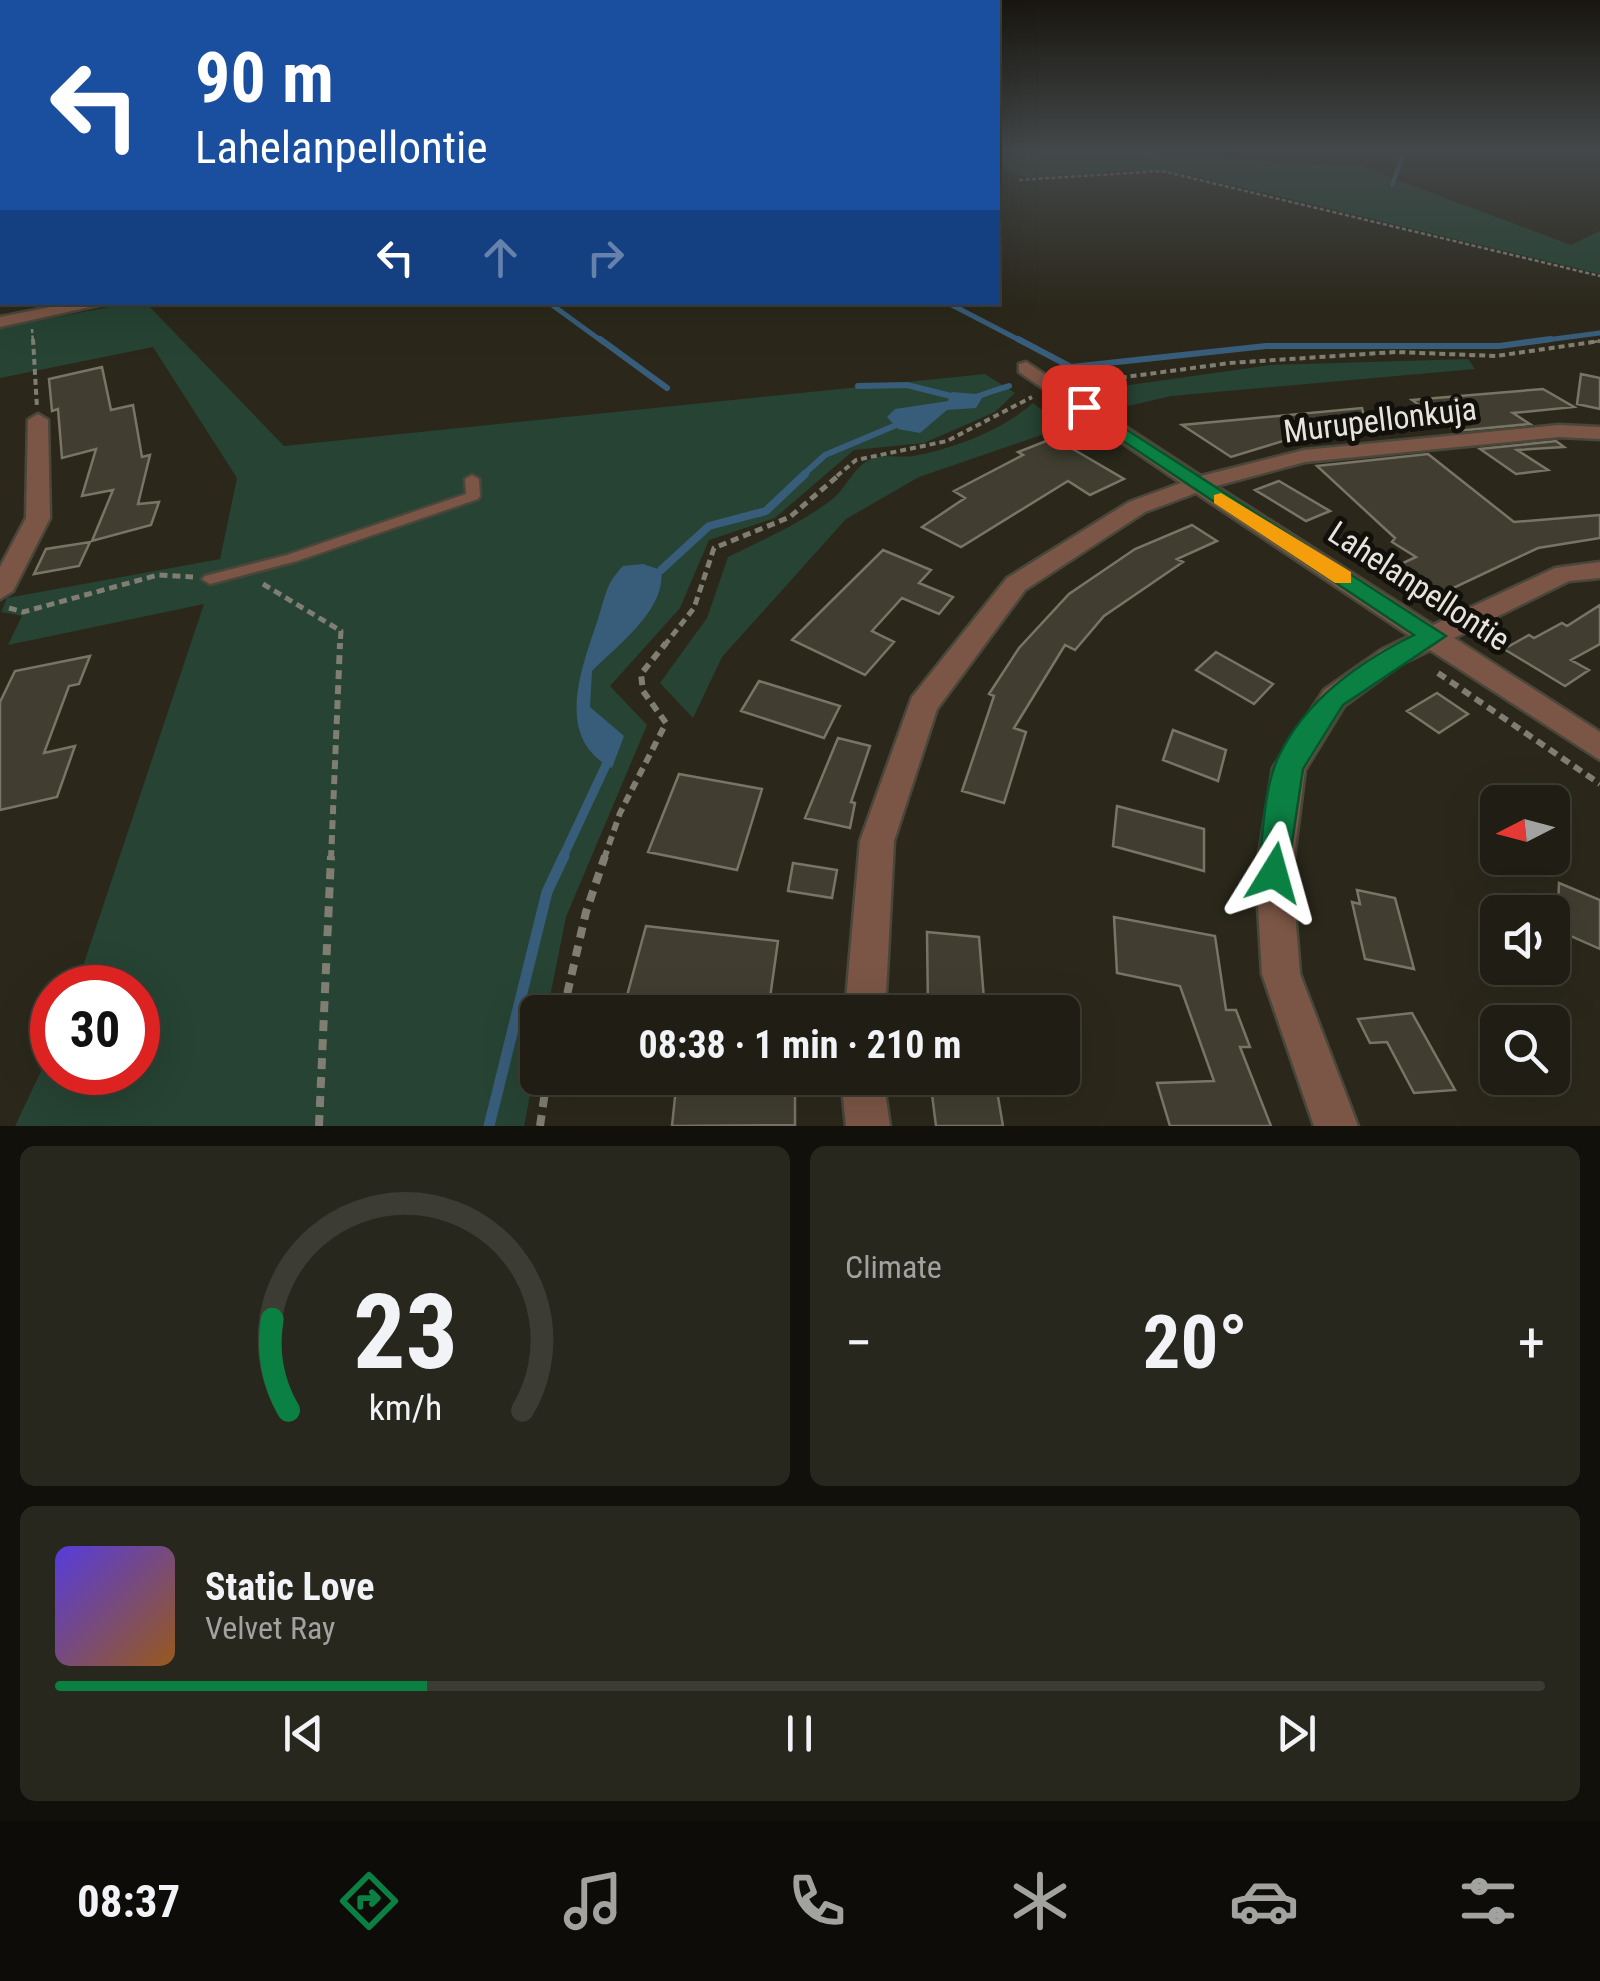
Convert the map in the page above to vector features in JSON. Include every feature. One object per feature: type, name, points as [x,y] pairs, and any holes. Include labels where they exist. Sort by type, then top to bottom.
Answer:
[{"type":"street","points":[[0,322],[67,306]]},
{"type":"street","points":[[1026,368],[1198,484]]},
{"type":"street","points":[[0,590],[38,518],[38,420]]},
{"type":"street","name":"Murupellonkuja","points":[[866,995],[876,841],[923,704],[1016,584],[1137,508],[1198,484],[1304,456],[1559,431],[1600,433]]},
{"type":"street","name":"Lahelanpellontie","points":[[1198,484],[1600,748]]},
{"type":"street","points":[[1336,1126],[1281,974],[1274,873],[1289,768],[1334,698],[1391,657],[1564,574],[1600,570]]},
{"type":"street","points":[[864,1095],[868,1126]]},
{"type":"lane","points":[[210,579],[292,558],[474,496],[472,479]]},
{"type":"path","points":[[1286,202],[1600,276]]},
{"type":"path","points":[[32,320],[38,420]]},
{"type":"path","points":[[567,995],[586,912],[620,814],[666,723],[643,690],[641,674],[694,608],[714,548],[790,517],[856,460],[946,441],[1056,388],[1230,363],[1396,352],[1496,356],[1600,341]]},
{"type":"path","points":[[23,612],[158,575],[260,582],[341,630],[319,1126]]},
{"type":"path","points":[[540,1126],[545,1095]]},
{"type":"green space","points":[[1301,202],[1455,202],[1571,245],[1600,231],[1600,274]]},
{"type":"green space","points":[[120,305],[148,305],[284,446],[985,374],[1015,393],[995,412],[924,443],[854,450],[775,518],[709,540],[680,608],[610,686],[647,725],[566,917],[550,995],[520,995],[520,1095],[530,1095],[524,1126],[15,1126],[30,1094],[160,1095],[160,965],[83,965],[204,604],[8,645],[22,616],[1,612],[7,598],[220,559],[237,478],[153,347],[0,378],[0,328]]},
{"type":"green space","points":[[1468,359],[1475,369],[1171,396],[1116,409],[1087,391],[1271,365]]},
{"type":"green space","points":[[1033,403],[1065,427],[919,477],[846,519],[722,657],[693,718],[660,683],[707,618],[728,557],[818,509],[836,496],[867,461],[883,456],[913,456],[961,443],[1007,422]]},
{"type":"water","points":[[990,389],[995,393],[982,398],[976,408],[947,410],[920,433],[898,429],[887,417],[895,409],[948,401],[952,392],[976,394]]},
{"type":"water","points":[[643,564],[661,570],[656,599],[627,638],[592,671],[590,707],[624,736],[612,768],[594,755],[583,739],[578,721],[579,681],[612,579],[623,566]]},
{"type":"building","points":[[102,367],[111,410],[133,405],[142,457],[150,455],[138,504],[159,502],[151,525],[92,541],[113,490],[82,496],[96,449],[62,458],[58,409],[52,411],[49,379]]},
{"type":"building","points":[[1581,374],[1600,378],[1600,409],[1577,404]]},
{"type":"building","points":[[1543,389],[1574,407],[1513,413],[1530,424],[1456,431],[1412,400]]},
{"type":"building","points":[[1362,408],[1364,416],[1231,457],[1182,425]]},
{"type":"building","points":[[1054,438],[1124,479],[1090,495],[1068,481],[961,547],[922,527],[965,498],[954,491],[1023,455],[1018,452]]},
{"type":"building","points":[[1556,441],[1564,447],[1517,450],[1548,470],[1516,474],[1480,449]]},
{"type":"building","points":[[1428,454],[1514,522],[1600,515],[1600,538],[1538,548],[1430,599],[1386,571],[1416,557],[1392,542],[1395,538],[1317,466]]},
{"type":"building","points":[[1279,481],[1330,511],[1306,521],[1255,490]]},
{"type":"building","points":[[1192,525],[1217,541],[1177,559],[1183,562],[1104,616],[1075,650],[1065,645],[1014,728],[1026,732],[1004,803],[962,791],[994,696],[989,694],[1019,648],[1069,594],[1135,549]]},
{"type":"building","points":[[90,542],[79,566],[34,574],[46,549]]},
{"type":"building","points":[[883,550],[931,570],[919,583],[953,597],[939,614],[902,598],[872,631],[894,642],[865,675],[792,640]]},
{"type":"building","points":[[1600,605],[1600,644],[1571,660],[1589,670],[1565,686],[1504,649],[1529,635],[1534,638],[1562,623],[1567,626]]},
{"type":"building","points":[[1216,652],[1273,684],[1254,704],[1196,670]]},
{"type":"building","points":[[90,656],[79,684],[69,686],[44,753],[75,746],[57,797],[0,810],[0,702],[15,671]]},
{"type":"building","points":[[759,681],[840,706],[824,738],[741,711]]},
{"type":"building","points":[[1437,693],[1468,714],[1439,733],[1407,711]]},
{"type":"building","points":[[1173,730],[1226,750],[1218,781],[1163,760]]},
{"type":"building","points":[[838,738],[870,746],[851,802],[855,803],[850,828],[805,818]]},
{"type":"building","points":[[679,774],[762,789],[737,870],[648,852]]},
{"type":"building","points":[[1117,806],[1204,829],[1204,871],[1113,846]]},
{"type":"building","points":[[793,863],[837,870],[832,898],[788,891]]},
{"type":"building","points":[[1559,883],[1600,900],[1600,949],[1570,936],[1570,895],[1558,895]]},
{"type":"building","points":[[1357,890],[1395,898],[1414,969],[1365,959],[1352,902],[1360,904]]},
{"type":"building","points":[[1114,917],[1215,936],[1226,1010],[1236,1010],[1250,1047],[1240,1047],[1271,1126],[1170,1126],[1157,1083],[1214,1081],[1180,986],[1117,973]]},
{"type":"building","points":[[646,926],[778,941],[770,995],[627,995]]},
{"type":"building","points":[[927,932],[979,937],[984,995],[928,995]]},
{"type":"building","points":[[1412,1013],[1455,1090],[1414,1093],[1387,1042],[1370,1043],[1358,1019]]},
{"type":"building","points":[[675,1095],[795,1095],[795,1125],[672,1126]]},
{"type":"building","points":[[932,1095],[998,1095],[1003,1126],[936,1126]]},
{"type":"waterway","points":[[552,305],[603,342]]},
{"type":"waterway","points":[[952,305],[1023,342]]},
{"type":"waterway","points":[[1531,342],[1600,333]]},
{"type":"waterway","points":[[600,339],[667,388]]},
{"type":"waterway","points":[[1018,339],[1071,367],[1266,346],[1499,346],[1551,339]]},
{"type":"waterway","points":[[858,386],[907,385],[951,396]]},
{"type":"waterway","points":[[993,391],[1009,386]]},
{"type":"waterway","points":[[802,476],[825,455],[894,426]]},
{"type":"waterway","points":[[661,570],[709,526],[766,511],[805,474]]},
{"type":"waterway","points":[[562,859],[606,765]]},
{"type":"waterway","points":[[489,1126],[547,892],[564,856]]},
{"type":"slow traffic","points":[[1221,499],[1343,577]]},
{"type":"route","points":[[1084,407],[1434,636],[1391,657],[1334,698],[1289,768],[1274,873]]}]
